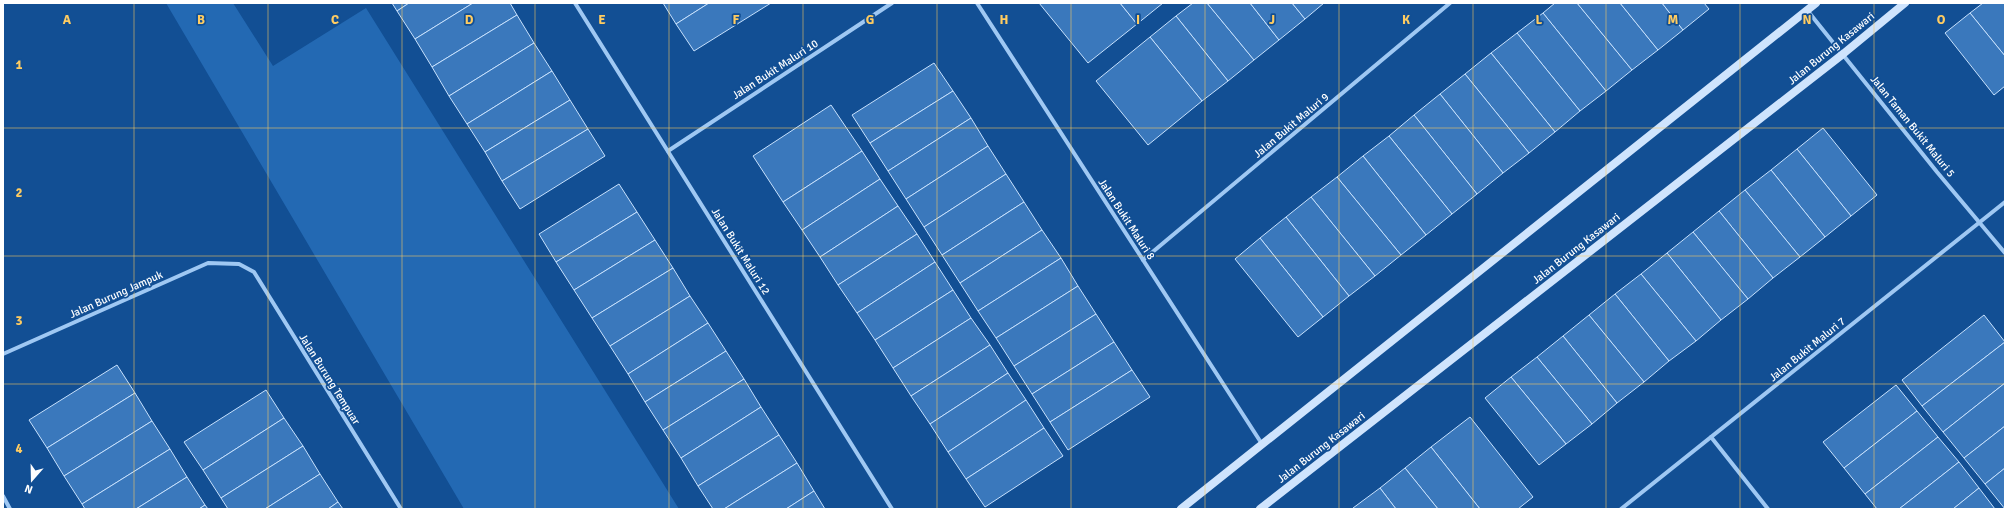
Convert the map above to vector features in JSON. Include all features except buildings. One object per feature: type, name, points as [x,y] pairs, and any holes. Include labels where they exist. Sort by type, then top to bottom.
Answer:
[{"type":"street","name":"Jalan Bukit Maluri 12","points":[[575,3],[892,509]]},
{"type":"street","name":"Jalan Bukit Maluri 10","points":[[668,151],[892,3]]},
{"type":"street","name":"Jalan Bukit Maluri 8","points":[[977,3],[1263,445]]},
{"type":"street","name":"Jalan Bukit Maluri 9","points":[[1143,260],[1450,3]]},
{"type":"street","points":[[1181,509],[1816,3]]},
{"type":"street","name":"Jalan Burung Kasawari","points":[[1260,509],[1843,54],[1905,3]]},
{"type":"street","name":"Jalan Taman Bukit Maluri 5","points":[[1807,10],[1937,172],[1980,221],[2005,253]]},
{"type":"street","name":"Jalan Bukit Maluri 7","points":[[1621,509],[2005,202]]},
{"type":"street","name":"Jalan Burung Jampuk","points":[[3,354],[208,263],[239,264]]},
{"type":"street","name":"Jalan Burung Tempuar","points":[[239,264],[254,272],[401,509]]},
{"type":"street","points":[[1711,437],[1768,509]]},
{"type":"street","points":[[3,496],[10,509]]},
{"type":"shaded area","points":[[166,3],[233,3],[273,66],[366,8],[679,509],[464,509]]}]
